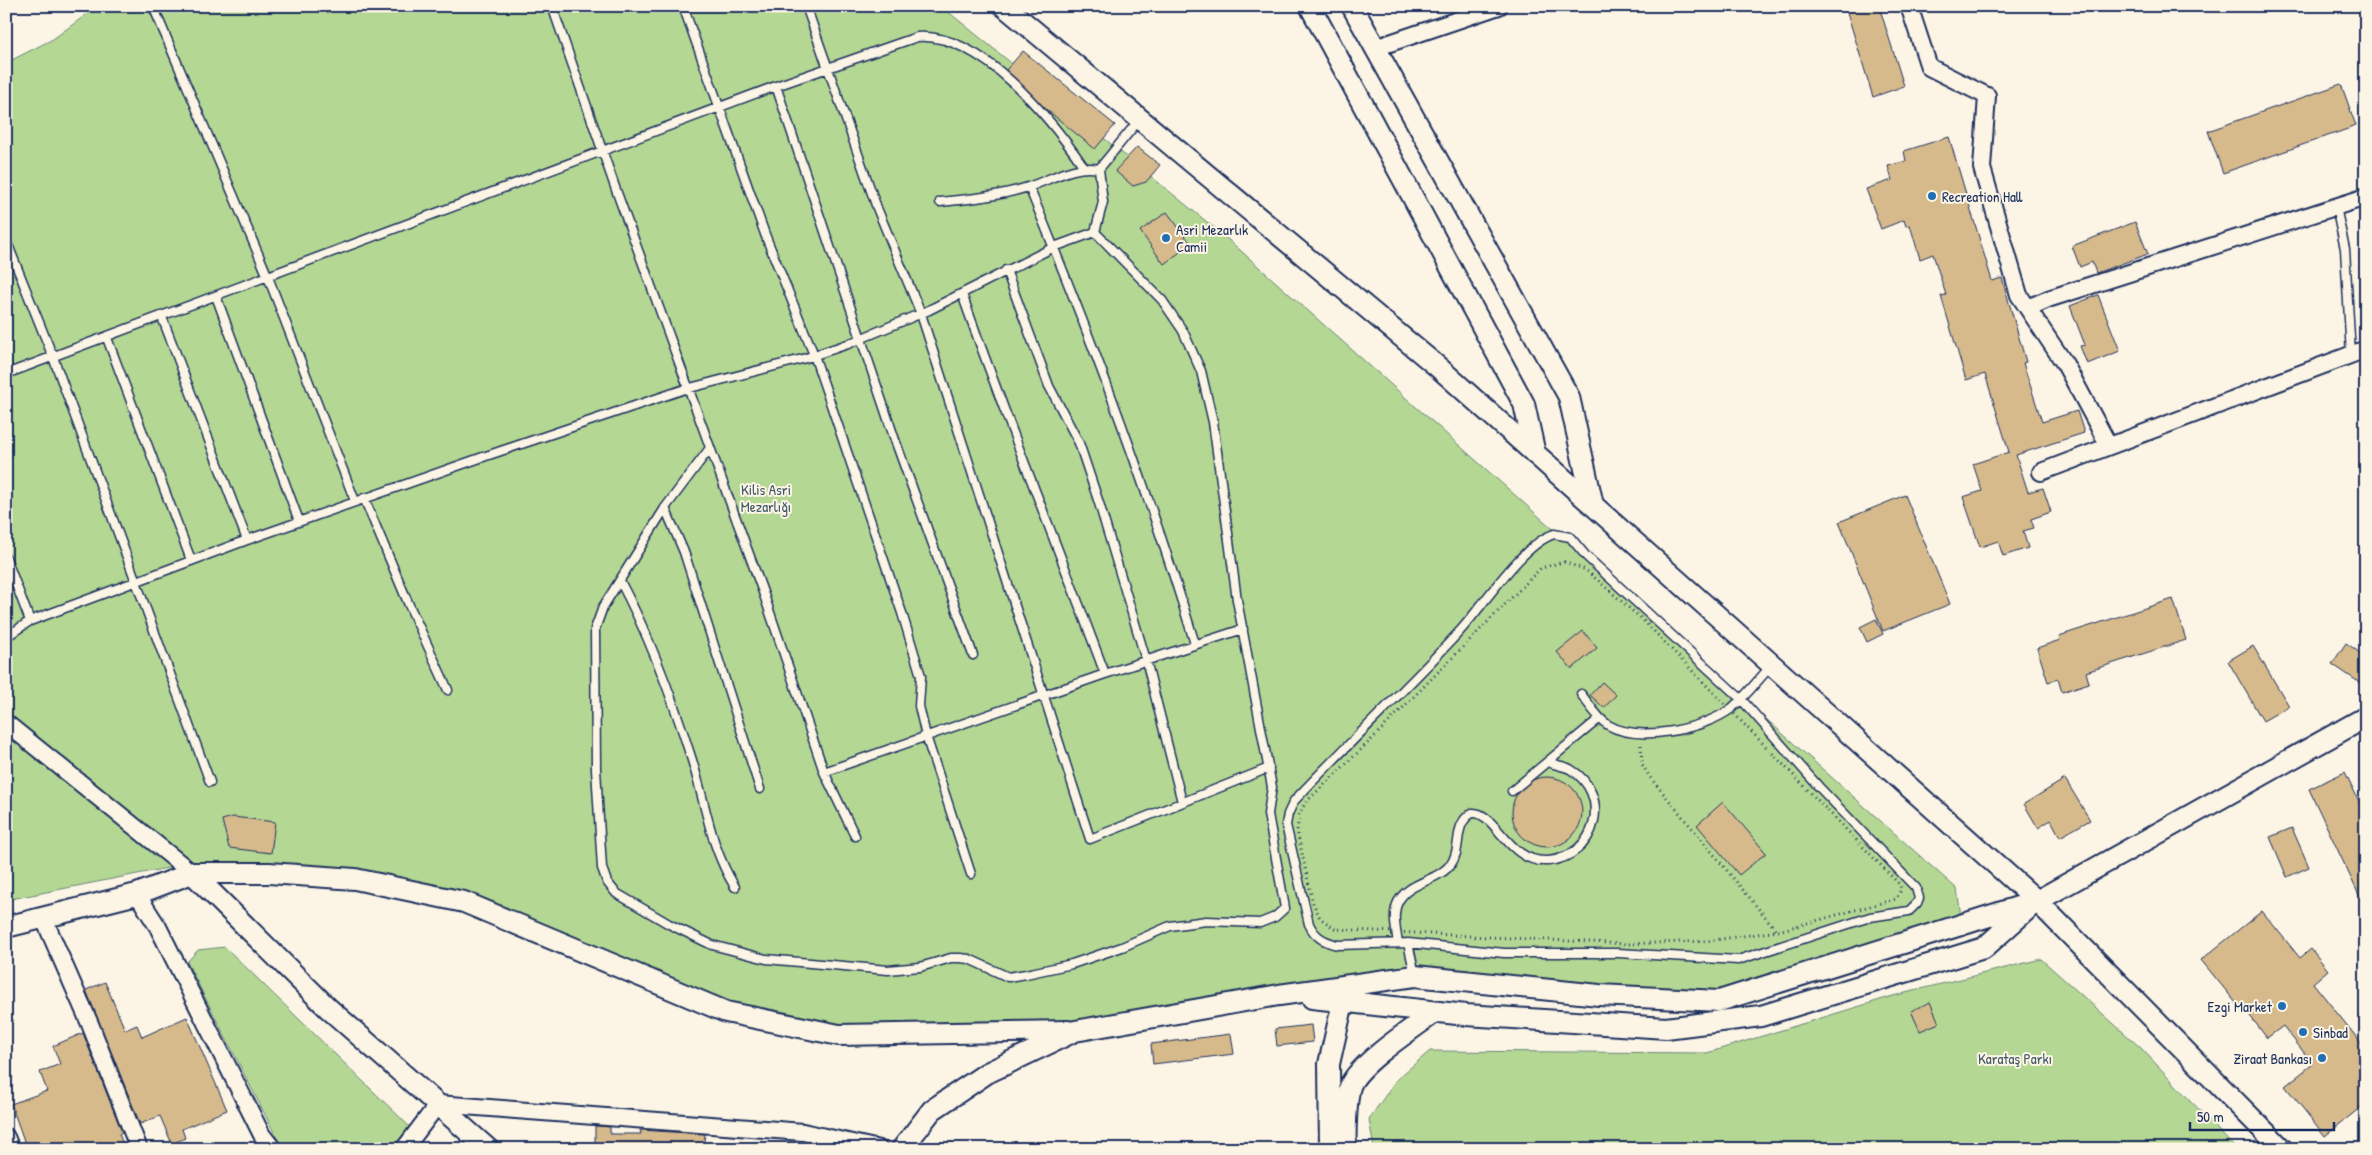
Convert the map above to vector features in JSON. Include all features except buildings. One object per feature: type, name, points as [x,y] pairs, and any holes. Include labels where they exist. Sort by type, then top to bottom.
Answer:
[{"type":"street","points":[[1004,6],[1438,366],[2037,901],[2282,1149]]},
{"type":"street","points":[[1310,6],[1524,404],[1535,454]]},
{"type":"street","points":[[1352,6],[1569,397],[1593,505]]},
{"type":"street","points":[[1375,48],[1499,6]]},
{"type":"street","points":[[1909,6],[1929,67],[1987,96],[1982,168],[2020,295],[2065,364],[2109,446]]},
{"type":"street","points":[[2028,308],[2048,299],[2366,198]]},
{"type":"street","points":[[2041,472],[2358,352]]},
{"type":"street","points":[[1344,994],[1415,976],[1599,995],[1718,1002],[2037,901],[2366,716]]},
{"type":"street","points":[[6,723],[192,873],[328,1008],[488,1149]]},
{"type":"street","points":[[6,927],[44,919],[137,894],[192,873],[269,873],[355,879],[464,902],[726,1012],[839,1035],[1075,1031],[1279,995],[1344,994],[1435,1012],[1666,1028],[1761,1016],[1984,948],[2037,901]]},
{"type":"street","points":[[137,894],[158,927],[262,1135],[273,1149]]},
{"type":"street","points":[[44,919],[90,1024],[139,1149]]},
{"type":"street","points":[[1330,1149],[1329,1064],[1344,994]]},
{"type":"street","points":[[1346,1149],[1344,1133],[1351,1084],[1372,1059],[1435,1012]]},
{"type":"street","points":[[902,1149],[932,1110],[987,1073],[1075,1031]]},
{"type":"street","points":[[404,1149],[438,1104]]},
{"type":"street","points":[[438,1104],[802,1132],[879,1149]]},
{"type":"street","points":[[6,1137],[11,1149]]},
{"type":"lane","points":[[153,6],[268,277],[355,501]]},
{"type":"lane","points":[[552,6],[602,152],[764,595],[824,772],[855,836]]},
{"type":"lane","points":[[683,6],[766,237],[814,355],[902,613],[921,676],[919,706],[926,736],[971,874]]},
{"type":"lane","points":[[806,6],[829,67],[876,208],[921,314],[1090,840],[1269,768]]},
{"type":"lane","points":[[6,374],[107,338],[776,86],[917,38],[937,37],[960,44],[1024,94],[1060,134],[1084,167]]},
{"type":"lane","points":[[776,86],[825,236],[863,338],[896,440],[973,654]]},
{"type":"lane","points":[[1094,232],[1103,202],[1099,169],[1140,119]]},
{"type":"lane","points":[[940,202],[999,195],[1029,187],[1065,172],[1084,167],[1099,169]]},
{"type":"lane","points":[[1029,187],[1132,450],[1195,644]]},
{"type":"lane","points":[[2336,207],[2345,249],[2358,352]]},
{"type":"lane","points":[[6,637],[30,622],[191,560],[355,501],[688,388],[814,355],[863,338],[921,314],[1054,247],[1094,232]]},
{"type":"lane","points":[[710,448],[665,508],[603,607],[598,619],[594,639],[596,769],[604,875],[611,888],[624,898],[690,936],[735,953],[797,964],[858,966],[888,970],[920,967],[951,958],[960,958],[969,959],[1008,977],[1072,964],[1182,923],[1206,921],[1260,923],[1268,920],[1285,908],[1268,814],[1272,787],[1243,629],[1213,422],[1201,371],[1183,331],[1162,300],[1094,232]]},
{"type":"lane","points":[[6,240],[53,357],[210,782]]},
{"type":"lane","points":[[1006,270],[1049,386],[1079,443],[1146,660],[1182,802]]},
{"type":"lane","points":[[962,294],[1016,445],[1053,534],[1105,674]]},
{"type":"lane","points":[[216,296],[299,521]]},
{"type":"lane","points":[[162,317],[247,540]]},
{"type":"lane","points":[[107,338],[191,560]]},
{"type":"lane","points":[[364,498],[409,605],[448,690]]},
{"type":"lane","points":[[665,508],[684,552],[760,789]]},
{"type":"lane","points":[[1560,534],[1570,538],[1586,556],[1741,699],[1819,787],[1916,888],[1919,898],[1914,908],[1904,912],[1862,920],[1738,960],[1618,953],[1504,953],[1408,943],[1337,945],[1327,942],[1313,932],[1309,924],[1286,825],[1290,807],[1329,763],[1458,634],[1524,555],[1547,536],[1560,534]]},
{"type":"lane","points":[[6,558],[30,622]]},
{"type":"lane","points":[[620,581],[640,618],[656,656],[691,757],[712,842],[735,887]]},
{"type":"lane","points":[[824,772],[1146,660],[1243,629]]},
{"type":"lane","points":[[1581,694],[1600,718],[1615,729],[1633,732],[1674,731],[1690,728],[1718,716],[1741,699],[1772,665]]},
{"type":"lane","points":[[1512,791],[1600,718]]},
{"type":"lane","points":[[1398,943],[1395,916],[1397,904],[1404,894],[1439,874],[1450,865],[1456,854],[1460,825],[1472,813],[1485,816],[1510,845],[1531,859],[1558,859],[1568,855],[1585,842],[1593,829],[1596,815],[1590,793],[1579,777],[1570,769],[1548,762]]},
{"type":"lane","points":[[1408,943],[1415,976]]},
{"type":"path","points":[[1642,732],[1641,758],[1645,770],[1778,931]]},
{"type":"green space","name":"Kilis Asri Mezarlığı","points":[[98,6],[941,6],[1223,235],[1957,889],[1963,931],[1714,1002],[1402,979],[1162,1023],[834,1036],[721,1012],[460,903],[268,871],[193,863],[6,900],[6,63],[53,39]]},
{"type":"green space","points":[[225,947],[413,1130],[399,1149],[284,1149],[187,962],[198,950]]},
{"type":"green space","name":"Karataş Parkı","points":[[2041,959],[2141,1048],[2236,1149],[1374,1149],[1369,1119],[1397,1079],[1430,1051],[1707,1053],[1893,996]]},
{"type":"place","name":"Recreation Hall","points":[[1932,196]]},
{"type":"place","name":"Asri Mezarlık Camii","points":[[1166,238]]},
{"type":"place","name":"Ezgi Market","points":[[2282,1006]]},
{"type":"place","name":"Sinbad","points":[[2303,1032]]},
{"type":"place","name":"Ziraat Bankası","points":[[2322,1058]]}]
